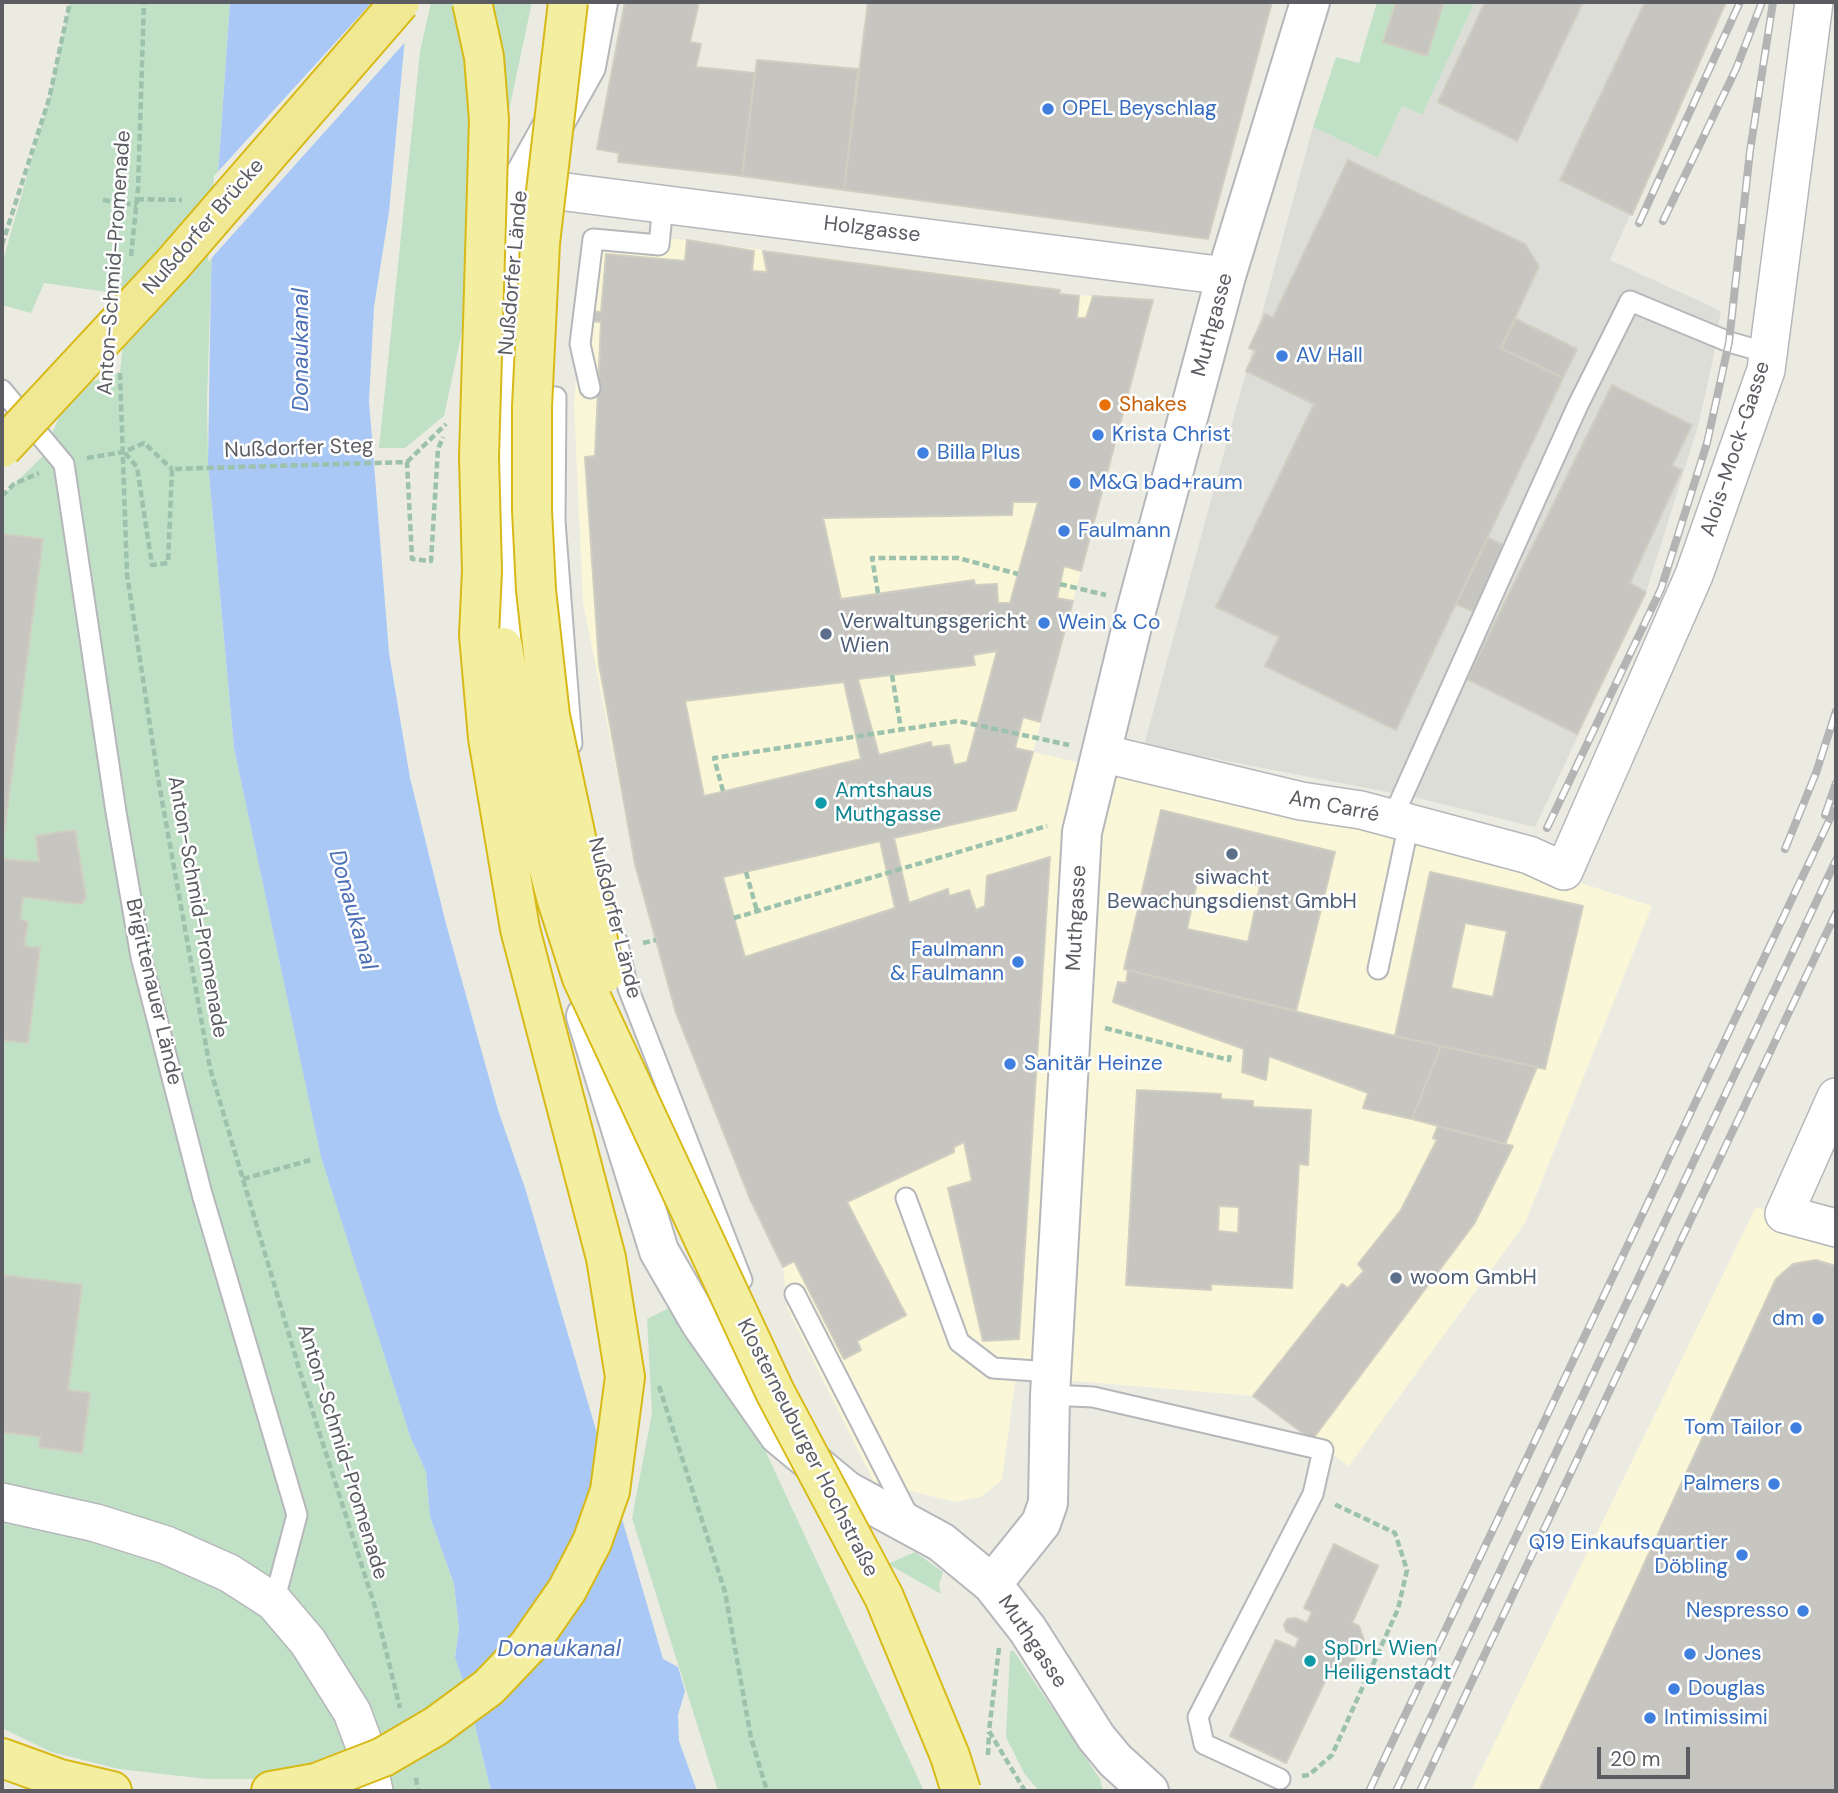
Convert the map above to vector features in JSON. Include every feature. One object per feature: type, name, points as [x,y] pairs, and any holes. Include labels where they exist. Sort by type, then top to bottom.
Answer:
[{"type":"highway","name":"Nußdorfer Brücke","points":[[2,447],[172,265],[400,2]]},
{"type":"highway","points":[[271,1791],[316,1783],[383,1757],[436,1727],[489,1686],[528,1646],[567,1590],[592,1542],[610,1491],[620,1426],[625,1377],[606,1258],[520,929],[488,738],[479,635],[482,571],[479,457],[489,120],[484,57],[472,2]]},
{"type":"highway","points":[[568,2],[540,243],[531,407],[536,590],[550,716],[568,811],[596,943],[642,1110]]},
{"type":"highway","points":[[482,571],[500,628],[524,774],[556,897],[582,978],[642,1110]]},
{"type":"highway","name":"Klosterneuburger Hochstraße","points":[[642,1110],[775,1392],[884,1597],[950,1756],[961,1791]]},
{"type":"highway","points":[[9,1758],[60,1779],[112,1791]]},
{"type":"street","name":"Nußdorfer Lände","points":[[598,2],[586,66],[519,186],[504,395],[506,548],[535,788],[578,990],[659,1251],[700,1322],[779,1435],[847,1491],[914,1526],[955,1552],[992,1584]]},
{"type":"street","name":"Muthgasse","points":[[1149,1791],[1115,1760],[1096,1737],[1028,1630],[992,1584],[1041,1523],[1045,1514],[1082,832],[1138,603],[1226,276],[1310,2]]},
{"type":"street","name":"Alois-Mock-Gasse","points":[[1563,871],[1694,575],[1766,370],[1814,2]]},
{"type":"street","name":"Holzgasse","points":[[519,186],[1226,276]]},
{"type":"street","name":"Am Carré","points":[[1101,752],[1301,801],[1400,821],[1529,855],[1563,871]]},
{"type":"street","points":[[1836,1097],[1784,1214],[1836,1228]]},
{"type":"street","points":[[2,1503],[96,1523],[166,1545],[229,1573],[274,1602],[308,1642],[352,1712],[364,1744],[374,1791]]},
{"type":"lane","points":[[590,388],[580,344],[593,239],[659,245],[663,204]]},
{"type":"lane","points":[[1378,969],[1400,821],[1572,419],[1630,301],[1729,342],[1768,353]]},
{"type":"lane","points":[[2,390],[62,463]]},
{"type":"lane","name":"Nußdorfer Lände","points":[[504,395],[556,397],[555,521],[573,748],[628,988],[750,1300],[847,1491]]},
{"type":"lane","name":"Brigittenauer Lände","points":[[62,463],[141,957],[202,1195],[297,1515],[274,1602]]},
{"type":"lane","points":[[906,1198],[959,1342],[993,1368],[1093,1396],[1323,1450],[1313,1494],[1198,1717],[1204,1744],[1280,1779]]},
{"type":"lane","points":[[795,1294],[914,1526]]},
{"type":"path","points":[[2,245],[49,99],[70,2]]},
{"type":"path","name":"Anton-Schmid-Promenade","points":[[130,268],[137,205],[144,2]]},
{"type":"path","points":[[137,199],[190,200]]},
{"type":"path","points":[[103,200],[137,205]]},
{"type":"path","name":"Anton-Schmid-Promenade","points":[[121,360],[127,574],[158,778],[210,1068],[376,1611],[401,1715]]},
{"type":"path","points":[[436,434],[407,462],[412,559],[431,561],[438,449]]},
{"type":"path","points":[[2,496],[14,484],[62,463],[124,452],[144,443],[172,469],[168,562],[152,565],[137,467],[124,452]]},
{"type":"path","name":"Nußdorfer Steg","points":[[172,469],[407,462]]},
{"type":"path","points":[[878,593],[872,558],[958,558],[1018,574]]},
{"type":"path","points":[[1060,584],[1138,603]]},
{"type":"path","points":[[892,675],[901,729]]},
{"type":"path","points":[[723,791],[713,758],[958,721],[1101,752]]},
{"type":"path","points":[[734,918],[1053,825]]},
{"type":"path","points":[[746,872],[757,911]]},
{"type":"path","points":[[1072,1019],[1229,1060],[1230,1053]]},
{"type":"path","points":[[243,1179],[314,1159]]},
{"type":"path","points":[[657,1380],[725,1592],[751,1738],[767,1791]]},
{"type":"path","points":[[1280,1779],[1309,1775],[1332,1755],[1398,1609],[1407,1570],[1395,1533],[1313,1494]]},
{"type":"path","points":[[1000,1646],[989,1731],[1024,1791]]},
{"type":"path","points":[[413,1766],[418,1791]]},
{"type":"shaded area","points":[[1475,2],[1725,2],[1610,260],[1721,311],[1698,426],[1646,592],[1535,827],[1413,797],[1144,745],[1313,127],[1378,158],[1402,106],[1421,115]]},
{"type":"shaded area","points":[[590,228],[1036,285],[1036,288],[1060,290],[1060,294],[1153,300],[1033,752],[1531,867],[1652,906],[1525,1223],[1349,1466],[1253,1396],[1016,1376],[1002,1480],[981,1497],[955,1502],[874,1482],[787,1308],[783,1267],[750,1199],[676,1013],[635,864],[583,602],[574,403]]},
{"type":"shaded area","name":"Q19 Einkaufsquartier Döbling","points":[[1756,1207],[1836,1228],[1836,1791],[1471,1791]]},
{"type":"green space","points":[[70,2],[230,2],[211,275],[207,401],[208,463],[234,748],[321,1156],[410,1436],[426,1472],[430,1517],[454,1584],[459,1629],[455,1658],[467,1692],[491,1791],[344,1791],[259,1779],[206,1779],[119,1769],[51,1752],[2,1728],[2,1522],[143,1553],[249,1602],[380,1740],[352,1675],[307,1615],[2,1489],[2,496],[42,457],[71,389],[120,372],[128,295],[44,283],[31,313],[2,305],[2,264],[49,99]]},
{"type":"green space","points":[[431,2],[532,2],[444,416],[405,448],[379,448],[420,52]]},
{"type":"green space","points":[[1377,2],[1396,2],[1383,42],[1427,56],[1444,2],[1475,2],[1422,115],[1402,106],[1378,158],[1313,127],[1336,57],[1359,63]]},
{"type":"green space","points":[[693,1296],[924,1791],[718,1791],[632,1518],[652,1413],[647,1319]]},
{"type":"green space","points":[[915,1552],[943,1572],[939,1585],[941,1594],[888,1564]]},
{"type":"green space","points":[[1013,1650],[1100,1779],[1103,1791],[1039,1791],[1024,1773],[1006,1737],[1010,1652]]},
{"type":"water","name":"Donaukanal","points":[[230,2],[411,2],[405,37],[389,212],[374,307],[369,401],[389,653],[410,778],[445,920],[498,1110],[526,1191],[663,1659],[678,1667],[685,1691],[678,1715],[679,1741],[697,1791],[491,1791],[467,1692],[455,1658],[459,1629],[454,1584],[430,1517],[426,1472],[410,1436],[321,1157],[234,748],[208,463],[211,275]]},
{"type":"pier","points":[[372,2],[414,2],[408,39],[208,262],[214,176]]},
{"type":"building","points":[[625,2],[699,2],[690,42],[701,44],[696,67],[755,73],[742,176],[618,162],[619,153],[597,149]]},
{"type":"building","name":"OPEL Beyschlag","points":[[868,2],[1272,2],[1208,239],[844,190]]},
{"type":"building","points":[[1396,2],[1444,2],[1427,56],[1383,42]]},
{"type":"building","points":[[1485,2],[1583,2],[1517,141],[1438,102]]},
{"type":"building","points":[[1645,2],[1726,2],[1632,215],[1560,180]]},
{"type":"building","points":[[757,60],[858,69],[844,190],[742,176]]},
{"type":"building","points":[[1348,160],[1525,244],[1539,266],[1501,348],[1563,378],[1396,730],[1265,666],[1279,637],[1216,607],[1314,404],[1246,371],[1256,351],[1249,348],[1265,314],[1273,318]]},
{"type":"building","name":"Amtshaus Muthgasse","points":[[687,240],[754,251],[752,271],[767,272],[763,251],[1060,290],[1059,294],[1079,296],[1077,318],[1086,318],[1093,296],[1153,300],[1081,571],[1064,566],[1057,598],[1073,601],[1040,722],[1023,717],[1015,748],[1033,752],[1016,810],[894,838],[909,903],[948,889],[949,896],[969,890],[976,910],[985,906],[987,876],[1050,857],[1019,1339],[983,1341],[948,1188],[972,1181],[964,1142],[954,1147],[954,1152],[847,1202],[906,1315],[857,1341],[861,1350],[844,1359],[794,1261],[783,1267],[750,1199],[676,1013],[635,864],[599,664],[585,457],[595,456],[601,322],[590,321],[591,311],[601,312],[606,254],[685,261]],"holes":[[[1013,502],[1038,502],[1010,603],[998,603],[997,584],[975,585],[974,580],[841,599],[823,518],[1012,515]],[[997,651],[967,762],[954,765],[949,745],[932,747],[931,742],[879,755],[858,679],[975,665],[973,655]],[[844,682],[861,759],[704,796],[685,701]],[[880,841],[895,908],[745,957],[723,877]]]},
{"type":"building","points":[[1516,319],[1577,349],[1563,378],[1501,348]]},
{"type":"building","points":[[1612,385],[1692,425],[1672,466],[1682,470],[1630,583],[1646,592],[1577,734],[1467,679]]},
{"type":"building","points":[[2,534],[43,539],[2,848]]},
{"type":"building","points":[[1488,538],[1506,546],[1474,612],[1456,604]]},
{"type":"building","points":[[1161,810],[1335,852],[1296,1011],[1124,969]],"holes":[[[1199,873],[1260,886],[1248,942],[1187,929]]]},
{"type":"building","points":[[75,830],[86,898],[81,904],[23,897],[20,919],[28,922],[24,946],[40,948],[28,1043],[2,1040],[2,859],[39,862],[36,836]]},
{"type":"building","points":[[1430,872],[1583,906],[1545,1069],[1395,1036]],"holes":[[[1465,923],[1507,931],[1493,997],[1451,988]]]},
{"type":"building","points":[[1128,970],[1441,1046],[1412,1119],[1363,1108],[1368,1093],[1269,1056],[1266,1080],[1242,1072],[1244,1049],[1113,1002],[1118,982],[1126,983]]},
{"type":"building","points":[[1441,1046],[1537,1067],[1505,1144],[1412,1119]]},
{"type":"building","points":[[1137,1090],[1221,1094],[1221,1099],[1253,1101],[1253,1107],[1311,1110],[1308,1165],[1299,1164],[1292,1288],[1211,1284],[1211,1290],[1126,1285]],"holes":[[[1219,1206],[1239,1207],[1238,1233],[1218,1231]]]},
{"type":"building","name":"woom GmbH","points":[[1438,1126],[1513,1146],[1474,1224],[1312,1440],[1253,1396],[1342,1284],[1348,1288],[1364,1271],[1358,1264],[1401,1210],[1437,1140],[1433,1138]]},
{"type":"building","name":"Q19 Einkaufsquartier Döbling","points":[[1816,1260],[1836,1266],[1836,1791],[1539,1791],[1776,1279],[1793,1264]]},
{"type":"building","points":[[2,1275],[82,1285],[68,1390],[90,1393],[82,1453],[39,1447],[40,1437],[2,1432]]},
{"type":"building","name":"SpDrL Wien Heiligenstadt","points":[[1334,1544],[1378,1566],[1352,1623],[1359,1626],[1364,1640],[1348,1673],[1335,1676],[1329,1673],[1286,1763],[1230,1736],[1276,1640],[1295,1648],[1299,1638],[1286,1631],[1284,1625],[1287,1619],[1295,1618],[1307,1623],[1312,1612],[1304,1608]]},
{"type":"railway","points":[[1639,223],[1740,2]]},
{"type":"railway","points":[[1663,221],[1736,69],[1762,2]]},
{"type":"railway","points":[[1547,828],[1661,589],[1707,443],[1729,342],[1750,151],[1773,2]]},
{"type":"railway","points":[[1785,849],[1816,773],[1836,711]]},
{"type":"railway","points":[[1825,815],[1836,783]]},
{"type":"railway","points":[[1369,1791],[1836,806]]},
{"type":"railway","points":[[1396,1791],[1836,860]]},
{"type":"railway","points":[[1420,1791],[1836,913]]},
{"type":"place","name":"OPEL Beyschlag","points":[[1048,109]]},
{"type":"place","name":"AV Hall","points":[[1282,356]]},
{"type":"place","name":"Shakes","points":[[1105,405]]},
{"type":"place","name":"Krista Christ","points":[[1098,435]]},
{"type":"place","name":"Billa Plus","points":[[923,453]]},
{"type":"place","name":"M&G bad+raum","points":[[1075,483]]},
{"type":"place","name":"Faulmann","points":[[1064,531]]},
{"type":"place","name":"Wein & Co","points":[[1044,623]]},
{"type":"place","name":"Verwaltungsgericht Wien","points":[[826,634]]},
{"type":"place","name":"Amtshaus Muthgasse","points":[[821,803]]},
{"type":"place","name":"siwacht Bewachungsdienst GmbH","points":[[1232,854]]},
{"type":"place","name":"Faulmann & Faulmann","points":[[1018,962]]},
{"type":"place","name":"Sanitär Heinze","points":[[1010,1064]]},
{"type":"place","name":"woom GmbH","points":[[1396,1278]]},
{"type":"place","name":"dm","points":[[1818,1319]]},
{"type":"place","name":"Tom Tailor","points":[[1796,1428]]},
{"type":"place","name":"Palmers","points":[[1774,1484]]},
{"type":"place","name":"Q19 Einkaufsquartier Döbling","points":[[1742,1555]]},
{"type":"place","name":"Nespresso","points":[[1803,1611]]},
{"type":"place","name":"Jones","points":[[1690,1654]]},
{"type":"place","name":"SpDrL Wien Heiligenstadt","points":[[1310,1661]]},
{"type":"place","name":"Douglas","points":[[1674,1689]]},
{"type":"place","name":"Intimissimi","points":[[1650,1718]]}]
